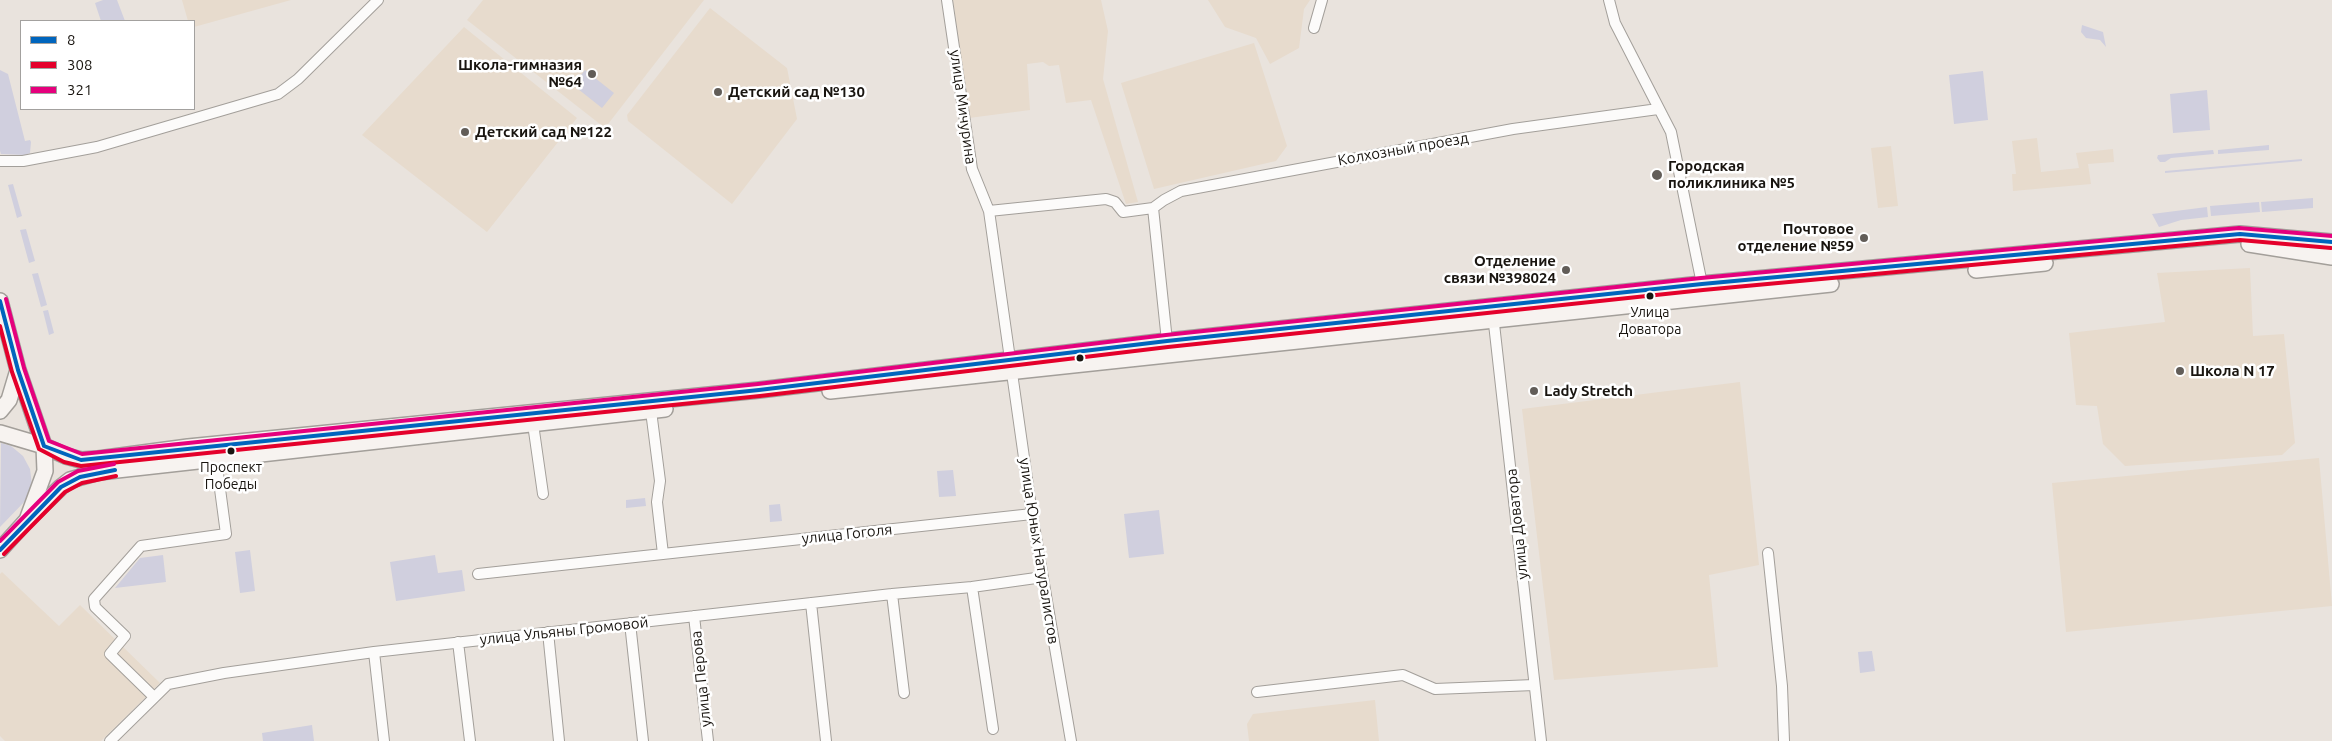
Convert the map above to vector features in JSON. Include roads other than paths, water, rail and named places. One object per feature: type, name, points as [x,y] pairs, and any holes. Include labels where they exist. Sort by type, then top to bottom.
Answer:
[{"type":"main road","points":[[0,433],[44,446],[66,456],[81,460],[98,459],[188,447],[1009,366],[1493,314],[1702,284],[1834,274],[2240,234],[2332,242]]},
{"type":"main road","points":[[0,550],[61,487],[80,477],[99,472],[651,411],[1009,366],[1167,341],[1789,288],[2244,244],[2332,257]]},
{"type":"main road","points":[[0,301],[18,370],[44,446],[45,471],[27,520]]},
{"type":"main road","points":[[0,411],[9,400],[18,370]]},
{"type":"street","points":[[0,161],[23,161],[97,147],[278,94],[298,79],[378,0]]},
{"type":"street","name":"улица Мичурина","points":[[947,0],[972,169],[989,211],[1009,366]]},
{"type":"street","points":[[1314,28],[1322,0]]},
{"type":"street","points":[[1609,0],[1615,23],[1671,132],[1702,284]]},
{"type":"street","name":"Колхозный проезд","points":[[989,211],[1106,199],[1115,202],[1122,212],[1153,208],[1181,191],[1513,129],[1658,109]]},
{"type":"street","points":[[1153,208],[1167,341]]},
{"type":"street","name":"улица Доватора","points":[[1493,314],[1540,741]]},
{"type":"street","name":"улица Юных Натуралистов","points":[[1009,366],[1071,741]]},
{"type":"street","points":[[651,411],[660,481],[657,502],[663,554]]},
{"type":"street","points":[[533,424],[542,494]]},
{"type":"street","points":[[154,697],[110,654],[125,636],[95,607],[94,599],[141,546],[226,534],[216,459]]},
{"type":"street","name":"улица Гоголя","points":[[478,574],[1032,514]]},
{"type":"street","points":[[1768,553],[1782,686],[1784,741]]},
{"type":"street","name":"улица Ульяны Громовой","points":[[110,741],[168,684],[224,673],[458,642],[1043,578]]},
{"type":"street","points":[[972,587],[993,729]]},
{"type":"street","points":[[892,594],[904,693]]},
{"type":"street","points":[[811,603],[826,741]]},
{"type":"street","name":"улица Перова","points":[[694,616],[708,741]]},
{"type":"street","points":[[630,623],[643,741]]},
{"type":"street","points":[[548,632],[559,741]]},
{"type":"street","points":[[458,642],[470,741]]},
{"type":"street","points":[[374,652],[384,741]]},
{"type":"street","points":[[1257,692],[1403,675],[1435,689],[1534,685]]},
{"type":"place","name":"Школа-гимназия №64","points":[[592,74]]},
{"type":"place","name":"Детский сад №130","points":[[718,92]]},
{"type":"place","name":"Детский сад №122","points":[[465,132]]},
{"type":"place","name":"Городская поликлиника №5","points":[[1657,175]]},
{"type":"place","name":"Почтовое отделение №59","points":[[1864,238]]},
{"type":"place","name":"Отделение связи №398024","points":[[1566,270]]},
{"type":"place","name":"Улица Доватора","points":[[1650,296]]},
{"type":"place","name":"Школа N 17","points":[[2180,371]]},
{"type":"place","name":"Lady Stretch","points":[[1534,391]]},
{"type":"place","name":"Проспект Победы","points":[[231,451]]}]
